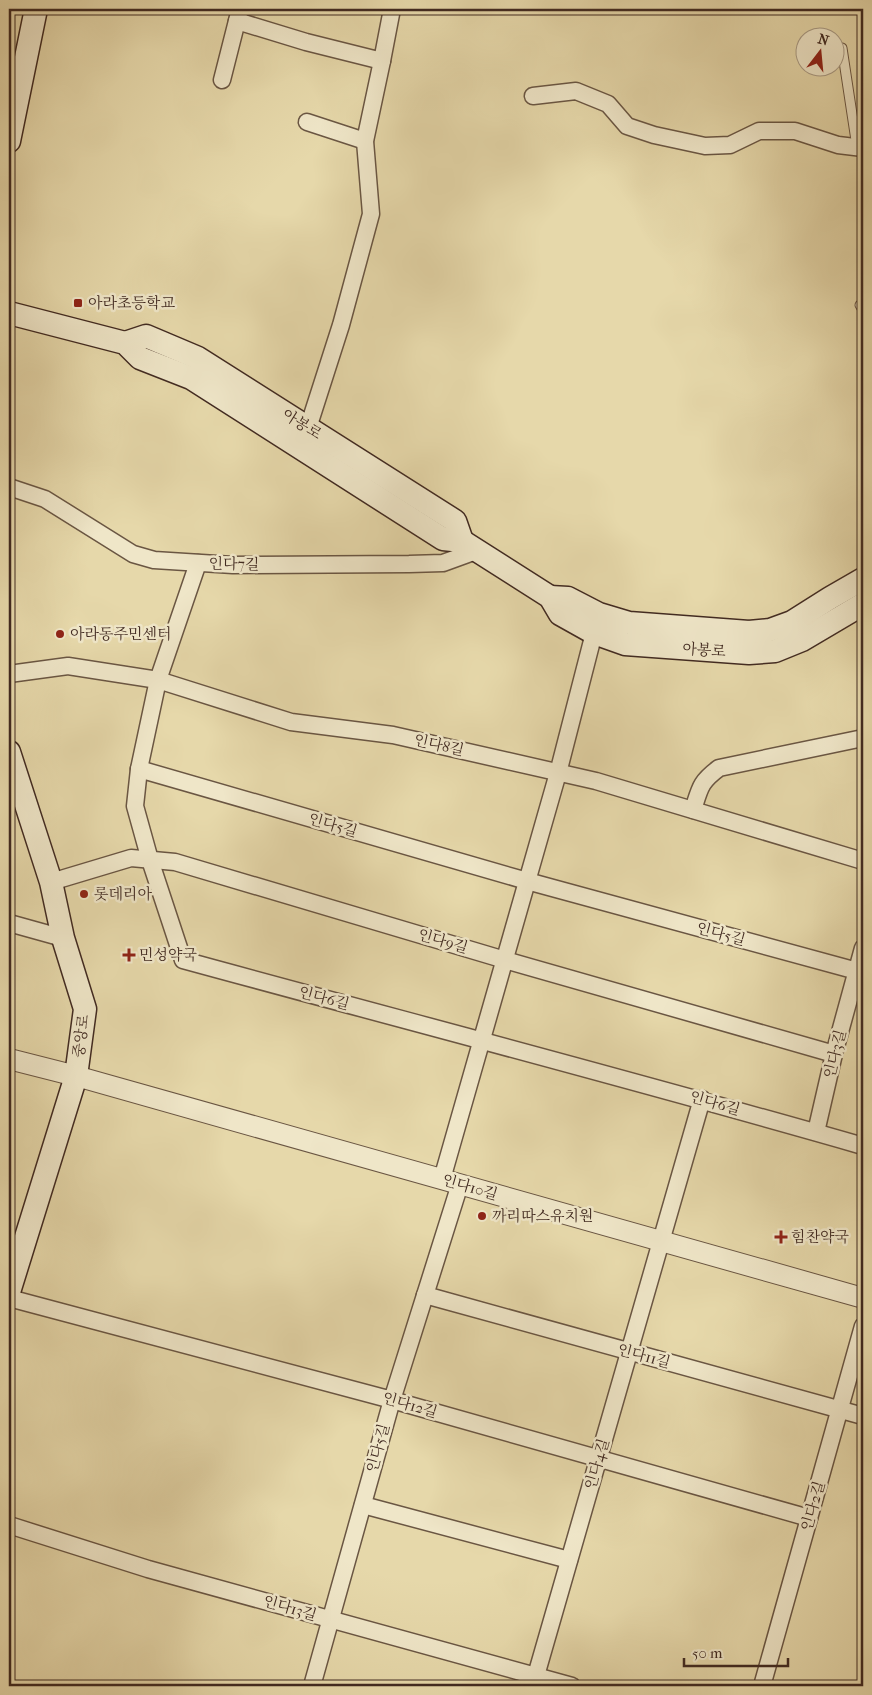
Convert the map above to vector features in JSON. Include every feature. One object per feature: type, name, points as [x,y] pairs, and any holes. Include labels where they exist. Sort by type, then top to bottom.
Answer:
[{"type":"main road","points":[[9,141],[36,9]]},
{"type":"main road","name":"아봉로","points":[[9,313],[125,343],[140,358],[191,378],[443,538],[469,546],[550,597],[560,614],[594,633],[625,644],[749,653],[775,651],[802,640],[860,597]]},
{"type":"main road","name":"아봉로","points":[[125,343],[146,336],[198,358],[454,521],[469,546]]},
{"type":"main road","name":"아봉로","points":[[550,597],[568,598],[599,614],[628,623],[749,632],[770,630],[860,597]]},
{"type":"main road","name":"중앙로","points":[[9,1292],[76,1076],[85,1009],[63,938],[51,882],[11,764]]},
{"type":"street","points":[[308,428],[340,325],[371,214],[365,141],[392,9]]},
{"type":"street","points":[[222,80],[239,15],[306,42],[382,61]]},
{"type":"street","points":[[533,96],[576,91],[608,104],[628,126],[654,135],[705,146],[730,145],[759,131],[795,131],[838,145],[860,148]]},
{"type":"street","points":[[307,122],[365,141]]},
{"type":"street","name":"인다7길","points":[[9,487],[45,499],[133,554],[154,560],[233,565],[443,563],[469,546]]},
{"type":"street","name":"인다6길","points":[[198,563],[158,680],[139,769],[135,806],[150,860],[183,960],[702,1099],[863,1146]]},
{"type":"street","name":"인다5길","points":[[312,1686],[392,1400],[425,1295],[481,1041],[558,773],[594,633]]},
{"type":"street","name":"인다8길","points":[[9,674],[68,666],[158,680],[291,722],[393,735],[596,781],[863,861]]},
{"type":"street","points":[[693,810],[700,788],[706,778],[718,768],[863,738]]},
{"type":"street","name":"인다5길","points":[[139,769],[527,881],[857,971]]},
{"type":"street","name":"인다9길","points":[[51,882],[131,858],[175,862],[505,960],[834,1054]]},
{"type":"street","points":[[9,923],[63,938]]},
{"type":"street","name":"인다3길","points":[[816,1132],[834,1054],[863,948]]},
{"type":"street","name":"인다10길","points":[[9,1059],[76,1076],[863,1298]]},
{"type":"street","name":"인다4길","points":[[534,1681],[702,1099]]},
{"type":"street","name":"인다11길","points":[[425,1295],[863,1416]]},
{"type":"street","name":"인다12길","points":[[9,1298],[392,1400],[809,1518]]},
{"type":"street","name":"인다2길","points":[[762,1686],[863,1326]]},
{"type":"street","points":[[362,1506],[570,1560]]},
{"type":"street","name":"인다13길","points":[[9,1525],[148,1569],[331,1620],[534,1681],[572,1686]]},
{"type":"lane","points":[[844,59],[860,148]]},
{"type":"place","name":"아라초등학교","points":[[78,303]]},
{"type":"place","name":"아라동주민센터","points":[[60,634]]},
{"type":"place","name":"롯데리아","points":[[84,894]]},
{"type":"place","name":"민성약국","points":[[129,955]]},
{"type":"place","name":"까리따스유치원","points":[[482,1216]]},
{"type":"place","name":"힘찬약국","points":[[781,1237]]}]
